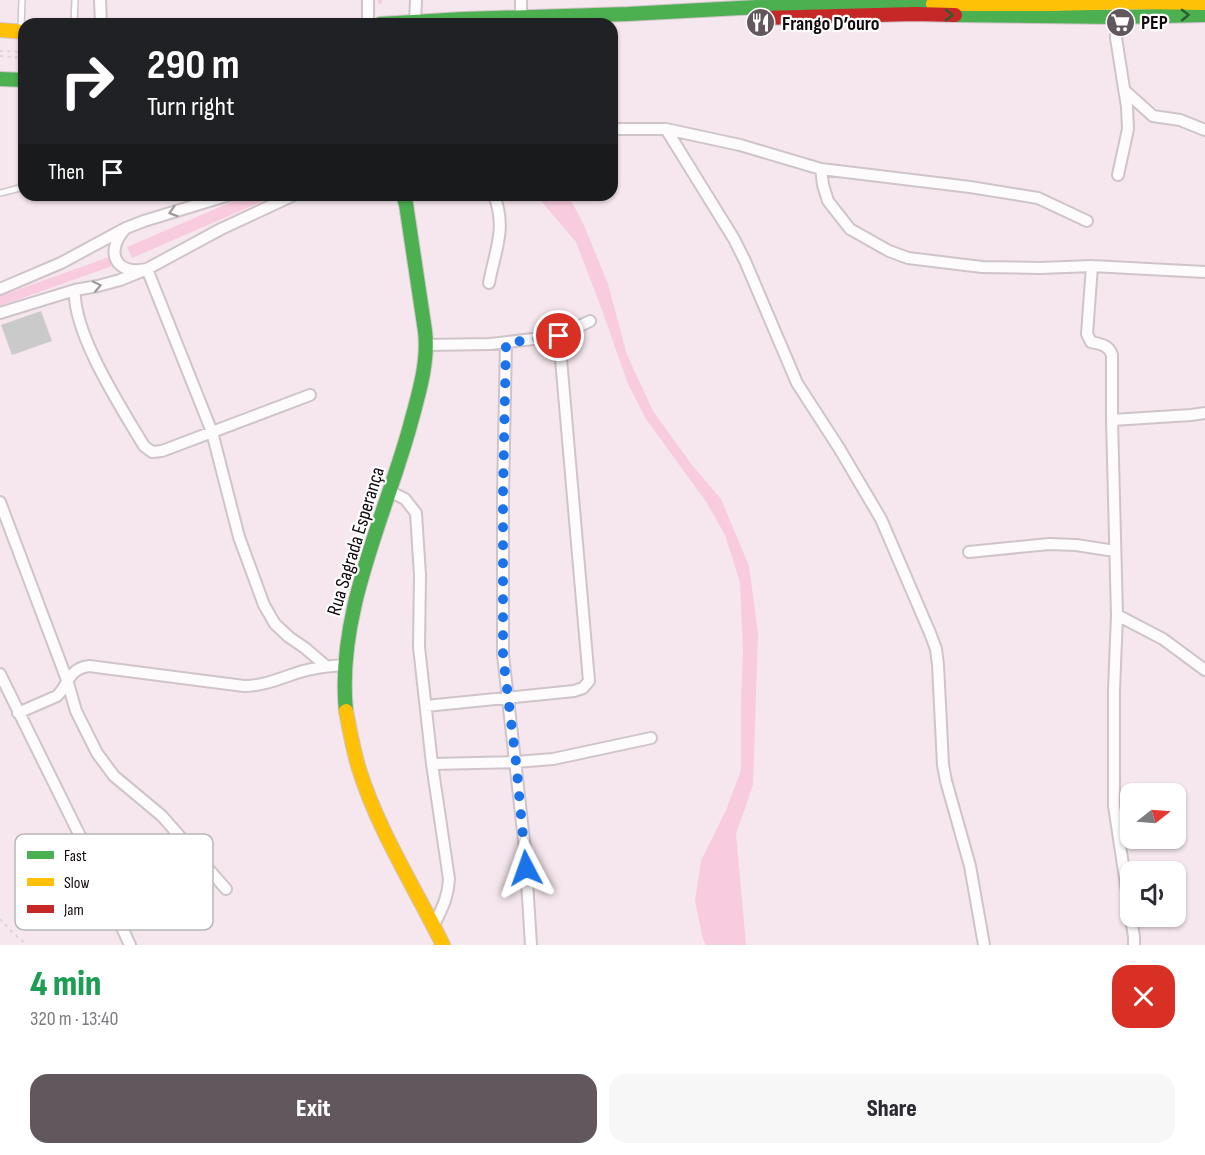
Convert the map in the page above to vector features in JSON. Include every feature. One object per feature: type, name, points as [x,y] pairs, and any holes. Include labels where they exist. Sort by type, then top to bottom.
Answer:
[{"type":"main road","points":[[492,18],[628,14],[862,2],[1205,3]]},
{"type":"main road","points":[[618,23],[915,14],[1117,17],[1205,15]]},
{"type":"main road","points":[[0,30],[18,32]]},
{"type":"main road","points":[[0,79],[18,80]]},
{"type":"main road","points":[[0,84],[18,81]]},
{"type":"main road","name":"Rua Sagrada Esperança","points":[[404,201],[426,345],[411,420],[350,623],[345,665],[346,709],[352,744],[371,803],[443,945]]},
{"type":"street","points":[[100,0],[101,18]]},
{"type":"street","points":[[368,0],[368,18]]},
{"type":"street","points":[[416,0],[421,18]]},
{"type":"street","points":[[521,0],[521,17]]},
{"type":"street","points":[[1117,17],[1116,38],[1127,107],[1128,129],[1118,175]]},
{"type":"street","points":[[1124,90],[1154,116],[1180,120],[1205,130]]},
{"type":"street","points":[[618,129],[666,129],[740,145],[821,169],[970,187],[1038,198],[1087,221]]},
{"type":"street","points":[[666,129],[734,239],[797,383],[881,519],[930,633],[936,649],[938,665],[943,765],[969,866],[984,945]]},
{"type":"street","points":[[821,169],[828,201],[850,230],[899,255],[919,260],[982,267],[1092,266],[1205,272]]},
{"type":"street","points":[[0,289],[86,250],[126,228],[209,201]]},
{"type":"street","points":[[0,313],[75,290],[120,280],[166,260],[222,229],[281,201]]},
{"type":"street","points":[[489,283],[501,233],[496,201]]},
{"type":"street","points":[[126,228],[119,235],[114,249],[118,262],[127,270],[147,269]]},
{"type":"street","points":[[1092,266],[1086,334],[1091,342],[1106,346],[1112,355],[1117,615],[1114,690],[1114,806],[1134,945]]},
{"type":"street","points":[[147,269],[212,432],[239,537],[264,605],[275,624],[326,666]]},
{"type":"street","points":[[75,290],[74,299],[86,338],[107,383],[144,446],[152,452],[157,453],[310,395]]},
{"type":"street","points":[[426,345],[506,343],[559,336],[590,321]]},
{"type":"street","points":[[426,706],[574,691],[583,688],[589,681],[559,336]]},
{"type":"street","points":[[506,343],[503,656],[525,849],[531,945]]},
{"type":"street","points":[[1112,420],[1205,413]]},
{"type":"street","points":[[391,492],[405,499],[416,513],[420,575],[419,647],[432,764],[449,879],[446,903],[434,925]]},
{"type":"street","points":[[0,502],[67,680],[76,711],[97,753],[114,776],[162,816],[178,834]]},
{"type":"street","points":[[969,552],[1049,544],[1076,545],[1115,551]]},
{"type":"street","points":[[1117,615],[1163,639],[1205,670]]},
{"type":"street","points":[[18,713],[57,696],[76,669],[89,666],[255,686],[304,671],[345,665]]},
{"type":"street","points":[[0,674],[79,834]]},
{"type":"street","points":[[432,764],[553,759],[651,738]]},
{"type":"street","points":[[213,874],[226,889]]},
{"type":"street","points":[[123,930],[130,945]]},
{"type":"lane","points":[[22,0],[22,18]]},
{"type":"lane","points":[[74,18],[75,0]]},
{"type":"lane","points":[[0,193],[18,188]]},
{"type":"path","points":[[0,51],[18,52]]},
{"type":"path","points":[[0,56],[18,58]]},
{"type":"path","points":[[0,919],[27,945]]},
{"type":"shaded area","points":[[234,201],[263,201],[132,258],[127,247]]},
{"type":"shaded area","points":[[541,201],[571,201],[583,223],[608,284],[627,355],[653,411],[692,465],[721,499],[749,566],[758,633],[753,785],[736,834],[746,945],[706,945],[695,901],[701,861],[727,808],[741,770],[743,650],[740,582],[725,535],[707,503],[646,419],[628,384],[576,242]]},
{"type":"shaded area","points":[[112,256],[115,265],[0,306],[0,296]]},
{"type":"building","points":[[41,311],[52,341],[12,355],[1,325]]},
{"type":"traffic: fast","points":[[496,18],[776,6],[933,4]]},
{"type":"traffic: fast","points":[[955,15],[1117,17],[1205,15]]},
{"type":"traffic: fast","points":[[0,79],[18,80]]},
{"type":"traffic: fast","points":[[346,711],[345,675],[348,638],[355,602],[410,426],[422,379],[425,355],[425,331],[405,201]]},
{"type":"traffic: slow","points":[[933,4],[1205,3]]},
{"type":"traffic: slow","points":[[0,30],[18,32]]},
{"type":"traffic: slow","points":[[346,711],[357,762],[376,814],[443,945]]},
{"type":"traffic: jam","points":[[762,18],[955,15]]},
{"type":"place","name":"PEP","points":[[1120,22]]},
{"type":"place","name":"Frango D’ouro","points":[[761,23]]},
{"type":"route","points":[[526,868],[503,656],[506,343],[559,336]]}]
